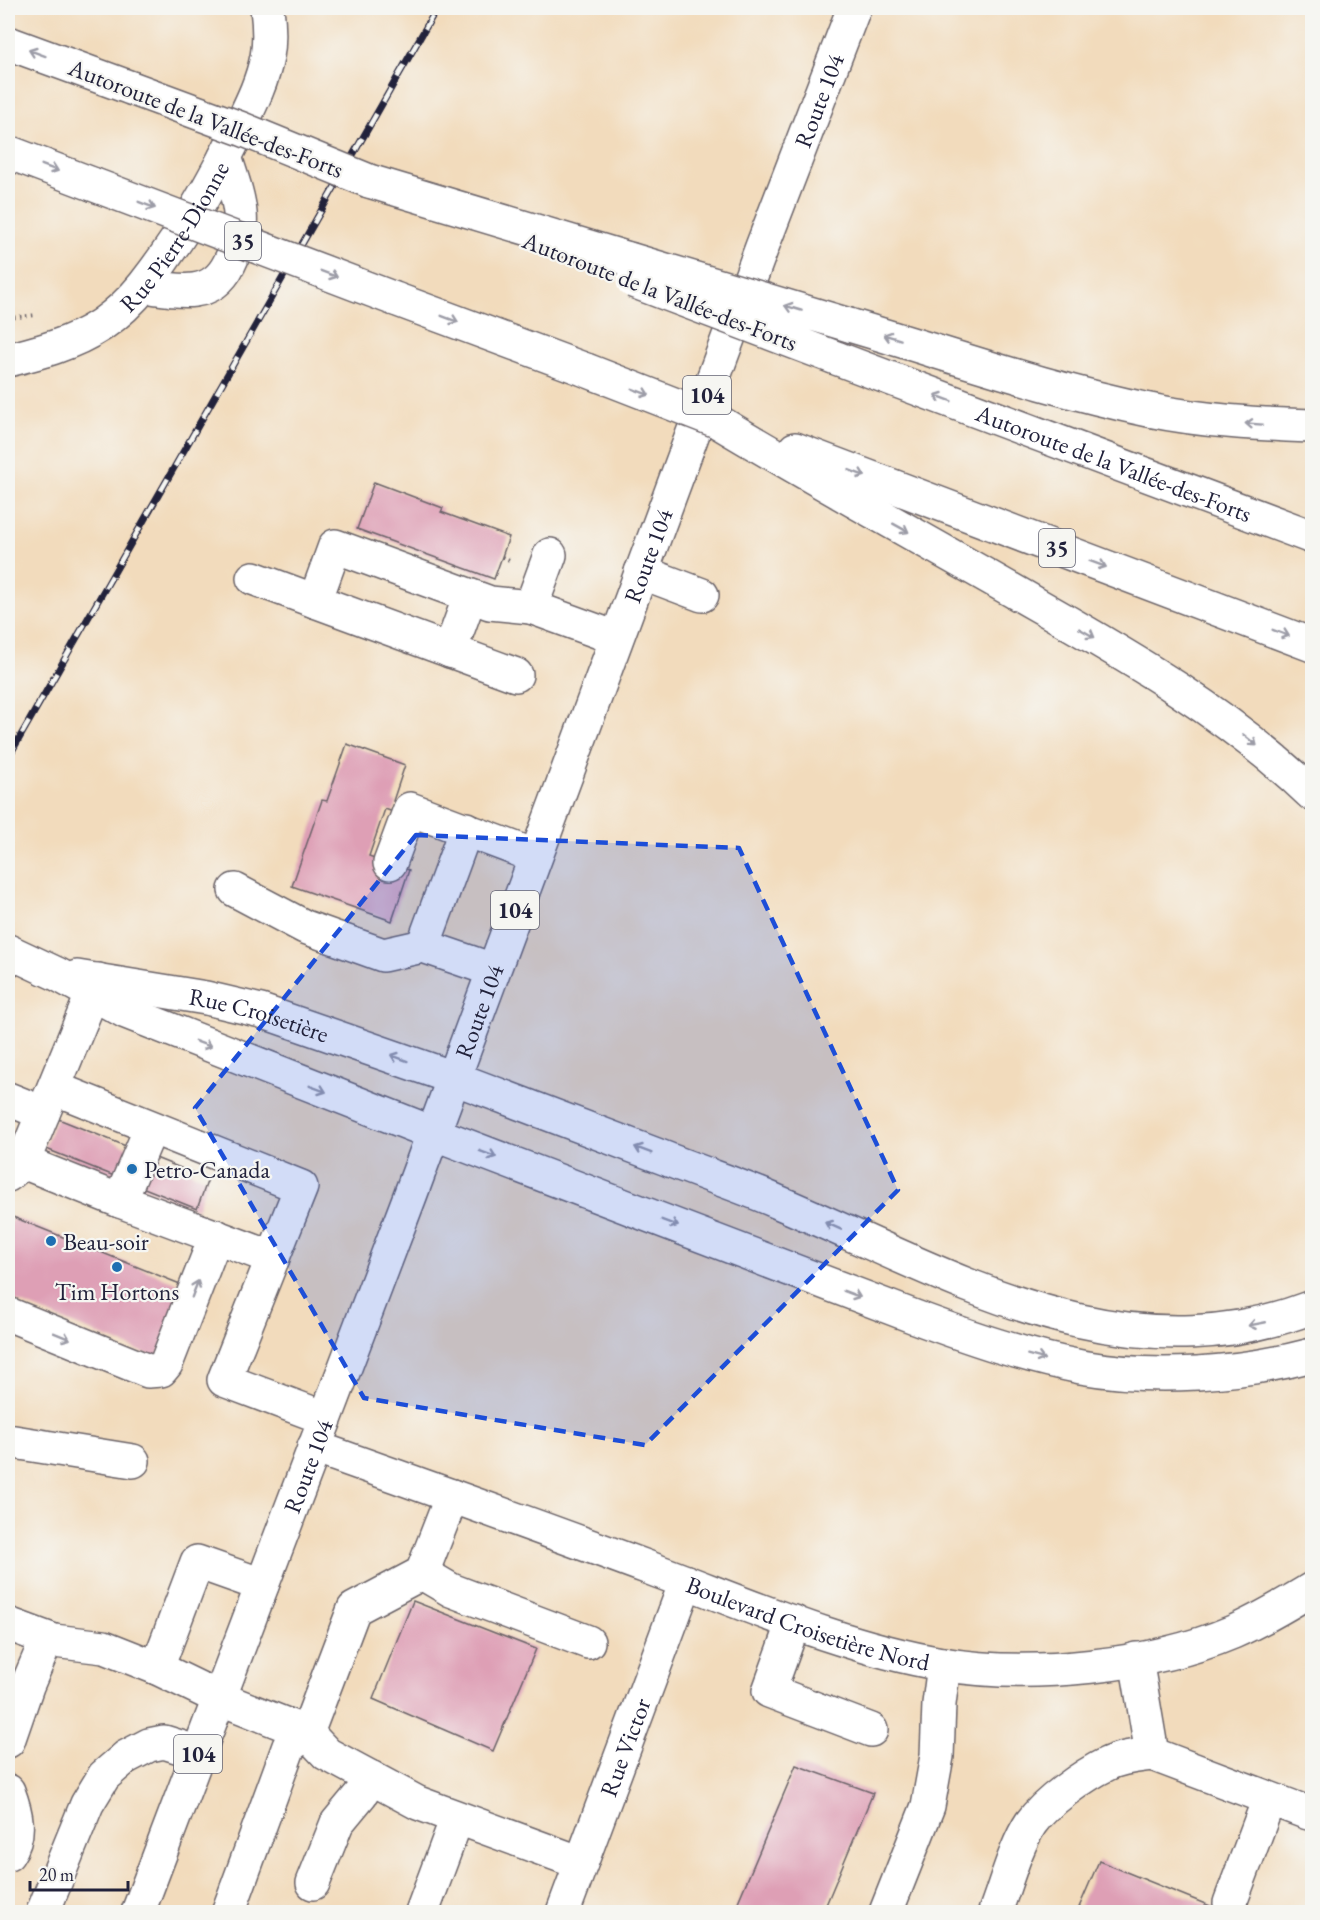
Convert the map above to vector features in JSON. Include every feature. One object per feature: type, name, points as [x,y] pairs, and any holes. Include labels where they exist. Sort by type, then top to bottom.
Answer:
[{"type":"main road","name":"Rue Pierre-Dionne","points":[[8,360],[51,349],[86,334],[116,313],[144,286],[176,239],[225,157],[252,102],[263,73],[269,42],[267,8]]},
{"type":"main road","name":"Route 104","points":[[138,1912],[454,1078],[616,638],[854,8]]},
{"type":"main road","name":"Autoroute de la Vallée-des-Forts","points":[[8,43],[242,129],[369,181],[626,268],[836,358],[1312,537]]},
{"type":"main road","name":"35","points":[[8,152],[717,421],[799,460],[1312,645]]},
{"type":"main road","points":[[144,286],[196,290],[223,276],[239,243],[242,222],[236,190],[225,157]]},
{"type":"main road","points":[[626,268],[849,325],[1048,385],[1148,410],[1223,421],[1312,426]]},
{"type":"main road","points":[[799,460],[1164,680],[1240,732],[1312,794]]},
{"type":"main road","points":[[315,601],[335,546],[490,603],[531,607],[616,638]]},
{"type":"main road","points":[[531,607],[550,555]]},
{"type":"main road","points":[[641,572],[702,595]]},
{"type":"main road","points":[[253,578],[516,675]]},
{"type":"main road","points":[[450,651],[470,596]]},
{"type":"main road","points":[[390,863],[410,808],[535,856]]},
{"type":"main road","points":[[423,945],[466,830]]},
{"type":"main road","points":[[235,890],[305,927],[383,955],[423,945],[493,970]]},
{"type":"main road","name":"Rue Croisetière","points":[[8,951],[57,974],[96,987],[206,998],[261,1011],[454,1078],[776,1201],[963,1284],[1055,1316],[1121,1328],[1187,1331],[1260,1323],[1312,1307]]},
{"type":"main road","points":[[8,1099],[49,1100],[151,1128],[301,1187],[273,1258],[120,1201],[15,1168],[49,1100],[96,987]]},
{"type":"main road","name":"Rue Croisetière","points":[[96,987],[126,1012],[171,1031],[433,1133],[988,1343],[1053,1361],[1115,1371],[1222,1372],[1254,1368],[1312,1355]]},
{"type":"main road","points":[[120,1201],[151,1128]]},
{"type":"main road","points":[[8,1314],[148,1371],[161,1370],[166,1364],[216,1236]]},
{"type":"main road","name":"Boulevard Croisetière Nord","points":[[273,1258],[224,1380],[319,1433],[452,1496],[794,1622],[885,1651],[944,1664],[1041,1669],[1074,1668],[1136,1659],[1198,1644],[1231,1633],[1312,1589]]},
{"type":"main road","points":[[8,1441],[134,1461]]},
{"type":"main road","points":[[229,1910],[289,1746],[307,1733],[354,1608],[422,1573],[452,1496]]},
{"type":"main road","points":[[157,1668],[197,1562],[262,1585]]},
{"type":"main road","points":[[422,1573],[451,1590],[588,1642]]},
{"type":"main road","name":"Rue Victor","points":[[563,1912],[686,1582]]},
{"type":"main road","points":[[794,1622],[769,1691],[871,1730]]},
{"type":"main road","points":[[8,1624],[54,1641],[104,1647],[157,1668],[219,1698],[307,1733],[327,1754],[418,1803],[581,1863]]},
{"type":"main road","points":[[8,1741],[27,1686],[47,1639]]},
{"type":"main road","points":[[1136,1659],[1152,1754]]},
{"type":"main road","points":[[886,1912],[928,1806],[937,1756],[939,1704],[944,1664]]},
{"type":"main road","points":[[43,1912],[87,1804],[104,1776],[126,1757],[148,1744],[164,1742],[199,1753]]},
{"type":"main road","points":[[995,1912],[1031,1822],[1074,1784],[1107,1764],[1127,1757],[1152,1754],[1308,1813]]},
{"type":"main road","points":[[313,1883],[337,1823],[362,1794],[372,1778]]},
{"type":"main road","points":[[8,1791],[17,1824],[13,1846],[8,1854]]},
{"type":"main road","points":[[1230,1903],[1269,1799]]},
{"type":"main road","points":[[422,1912],[457,1818]]},
{"type":"highlighted area","points":[[416,835],[739,848],[898,1190],[645,1445],[364,1398],[195,1108]]},
{"type":"building","points":[[374,482],[443,508],[441,512],[509,537],[494,579],[357,529]]},
{"type":"building","points":[[347,744],[405,765],[393,801],[397,802],[393,812],[385,809],[369,856],[409,870],[392,921],[292,886],[322,800],[327,801]]},
{"type":"building","points":[[56,1118],[208,1179],[197,1209],[44,1148]]},
{"type":"building","points":[[13,1217],[185,1286],[157,1358],[8,1298],[8,1230]]},
{"type":"building","points":[[413,1601],[536,1649],[493,1751],[373,1699]]},
{"type":"building","points":[[796,1765],[873,1793],[823,1912],[744,1912],[735,1909]]},
{"type":"building","points":[[1099,1861],[1225,1912],[1077,1912]]},
{"type":"railway","points":[[8,758],[437,8]]},
{"type":"place","name":"Petro-Canada","points":[[132,1169]]},
{"type":"place","name":"Beau-soir","points":[[51,1241]]},
{"type":"place","name":"Tim Hortons","points":[[117,1267]]}]
